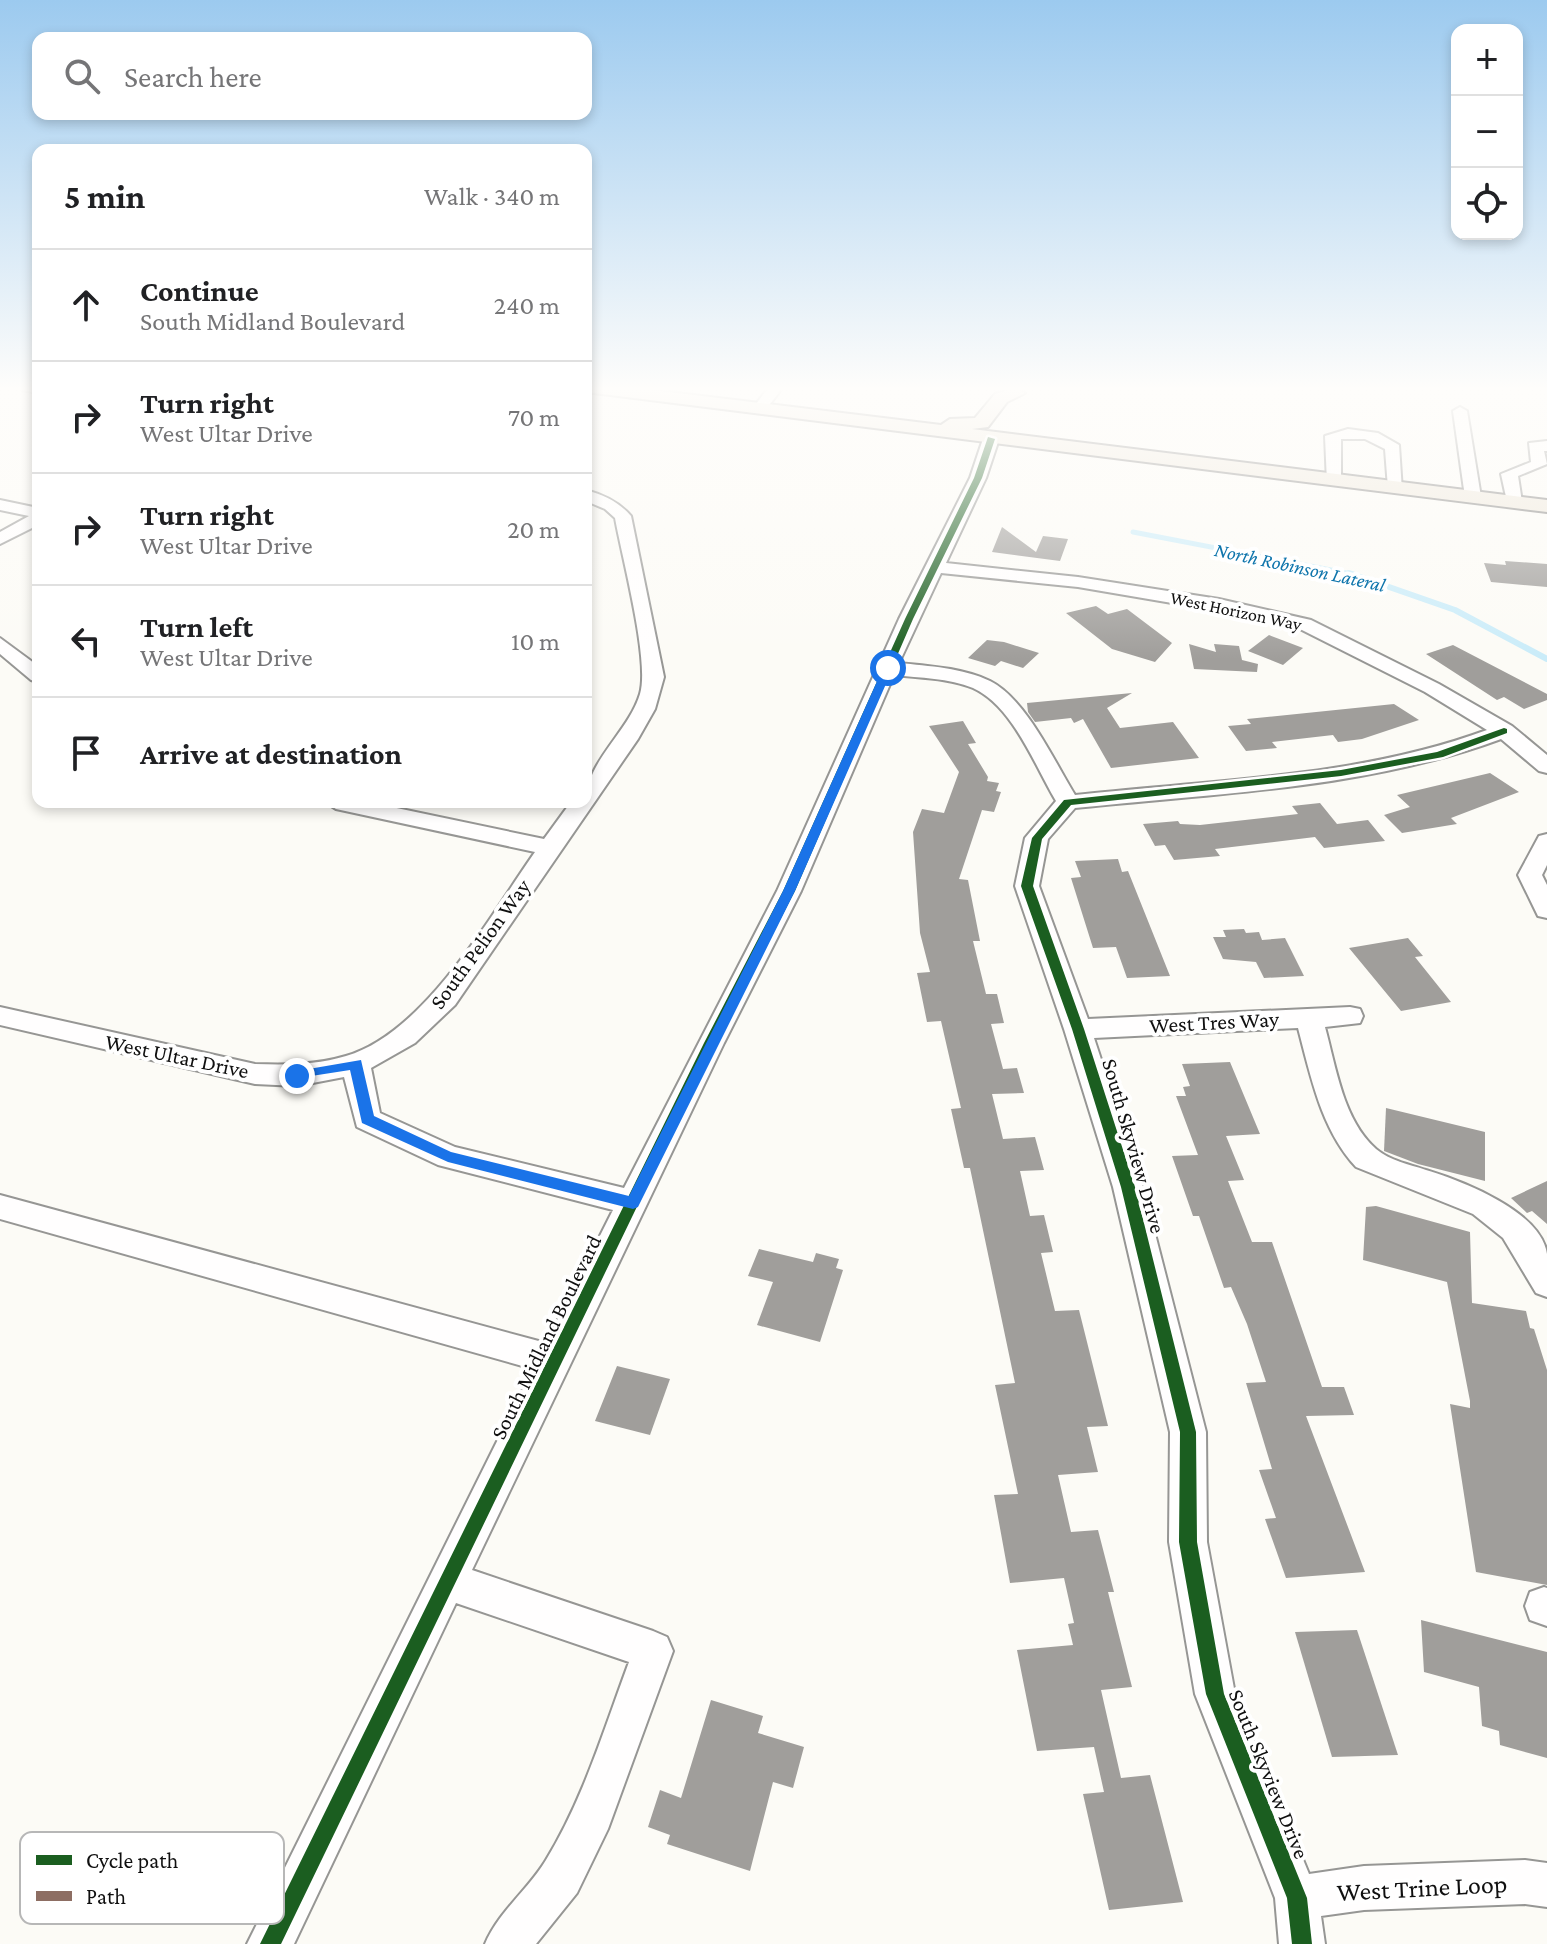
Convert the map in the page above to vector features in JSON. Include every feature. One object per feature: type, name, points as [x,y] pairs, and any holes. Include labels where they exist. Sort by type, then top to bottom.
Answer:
[{"type":"main road","points":[[1314,478],[1547,506]]},
{"type":"street","name":"South Midland Boulevard","points":[[284,1916],[450,1582],[710,1043],[789,891],[888,668],[978,478]]},
{"type":"street","points":[[1395,478],[1396,488]]},
{"type":"street","points":[[1470,478],[1473,497]]},
{"type":"street","points":[[1510,478],[1514,502]]},
{"type":"street","points":[[592,497],[611,505],[623,516],[654,677],[652,695],[642,715],[592,787]]},
{"type":"street","points":[[0,505],[32,514]]},
{"type":"street","points":[[0,539],[32,520]]},
{"type":"street","name":"West Horizon Way","points":[[936,567],[1094,585],[1304,624],[1432,688],[1504,731],[1547,766]]},
{"type":"street","points":[[0,644],[32,671]]},
{"type":"street","points":[[888,668],[953,677],[989,688],[1011,710],[1068,802],[1341,773],[1439,755],[1504,731]]},
{"type":"street","name":"South Skyview Drive","points":[[1068,802],[1037,838],[1027,886],[1078,1029],[1128,1187],[1188,1432],[1188,1542],[1215,1694],[1297,1898],[1302,1944]]},
{"type":"street","points":[[364,808],[550,848]]},
{"type":"street","name":"South Pelion Way","points":[[356,1064],[405,1036],[446,998],[578,808]]},
{"type":"street","points":[[1547,841],[1530,875],[1547,910]]},
{"type":"street","name":"West Ultar Drive","points":[[0,1016],[255,1074],[297,1076],[356,1064]]},
{"type":"street","name":"West Tres Way","points":[[1078,1029],[1350,1016]]},
{"type":"street","points":[[1309,1018],[1344,1130],[1367,1159],[1397,1172],[1462,1192],[1494,1210],[1533,1250],[1547,1283]]},
{"type":"street","points":[[356,1064],[367,1119],[448,1157],[633,1203]]},
{"type":"street","points":[[0,1207],[557,1361]]},
{"type":"street","points":[[450,1582],[653,1651],[593,1814],[561,1877],[508,1944]]},
{"type":"street","name":"West Trine Loop","points":[[1297,1898],[1364,1888],[1525,1882],[1547,1885]]},
{"type":"street","name":"South Midland Boulevard","points":[[270,1944],[280,1924]]},
{"type":"building","points":[[1002,527],[1036,552],[1043,536],[1068,539],[1060,561],[992,552]]},
{"type":"building","points":[[1505,561],[1547,564],[1547,587],[1491,582],[1484,563],[1506,565]]},
{"type":"building","points":[[1096,606],[1108,614],[1127,609],[1172,643],[1155,662],[1112,649],[1066,613]]},
{"type":"building","points":[[1269,635],[1303,648],[1283,665],[1248,651]]},
{"type":"building","points":[[987,640],[1039,653],[1023,668],[1001,661],[995,666],[968,658]]},
{"type":"building","points":[[1189,644],[1216,652],[1214,644],[1239,646],[1242,660],[1258,664],[1257,672],[1194,669]]},
{"type":"building","points":[[1453,645],[1547,694],[1547,700],[1524,709],[1504,697],[1497,700],[1426,654]]},
{"type":"building","points":[[1132,693],[1107,708],[1120,728],[1173,722],[1199,758],[1111,768],[1083,719],[1074,723],[1071,718],[1035,722],[1028,712],[1027,703]]},
{"type":"building","points":[[1394,704],[1419,720],[1362,739],[1338,742],[1333,735],[1272,742],[1277,748],[1246,751],[1228,726],[1251,724],[1247,719]]},
{"type":"building","points":[[963,721],[976,743],[968,744],[988,777],[987,781],[999,783],[996,791],[1001,792],[994,812],[982,810],[959,879],[968,880],[980,941],[973,941],[986,994],[997,994],[1004,1023],[991,1024],[1003,1069],[1017,1068],[1024,1093],[992,1094],[1003,1139],[1035,1137],[1044,1170],[1020,1171],[1030,1216],[1044,1215],[1053,1252],[1041,1253],[1055,1311],[1079,1310],[1108,1426],[1087,1427],[1098,1472],[1058,1475],[1071,1532],[1098,1530],[1114,1592],[1108,1592],[1132,1687],[1101,1690],[1121,1778],[1150,1775],[1183,1902],[1109,1910],[1083,1794],[1104,1792],[1094,1747],[1037,1751],[1017,1650],[1073,1645],[1068,1624],[1074,1623],[1064,1578],[1010,1583],[994,1495],[1018,1494],[995,1385],[1015,1383],[970,1168],[964,1168],[951,1109],[961,1108],[941,1021],[927,1022],[917,973],[930,972],[920,933],[913,832],[922,809],[944,813],[959,772],[929,726]]},
{"type":"building","points":[[1490,773],[1519,792],[1451,818],[1457,824],[1402,833],[1384,815],[1410,807],[1397,795]]},
{"type":"building","points":[[1320,803],[1337,824],[1368,820],[1385,841],[1324,848],[1315,837],[1215,849],[1220,856],[1174,860],[1165,845],[1155,846],[1143,824],[1178,821],[1180,824],[1200,825],[1298,814],[1292,806]]},
{"type":"building","points":[[1118,859],[1122,872],[1128,871],[1170,976],[1127,978],[1116,947],[1093,948],[1071,878],[1081,877],[1075,861]]},
{"type":"building","points":[[1244,929],[1246,933],[1259,932],[1262,940],[1285,938],[1304,976],[1264,978],[1256,962],[1223,959],[1213,937],[1226,937],[1223,930]]},
{"type":"building","points":[[1408,938],[1423,956],[1415,957],[1451,1002],[1401,1011],[1349,948]]},
{"type":"building","points":[[1230,1062],[1260,1134],[1226,1136],[1244,1180],[1228,1181],[1252,1242],[1272,1242],[1322,1387],[1344,1387],[1354,1415],[1306,1416],[1365,1572],[1286,1578],[1265,1519],[1276,1518],[1259,1470],[1272,1469],[1246,1383],[1266,1382],[1247,1324],[1231,1287],[1224,1288],[1199,1216],[1193,1216],[1172,1156],[1198,1155],[1176,1096],[1186,1096],[1183,1087],[1190,1086],[1182,1064]]},
{"type":"building","points":[[1386,1108],[1485,1132],[1485,1181],[1418,1164],[1384,1151]]},
{"type":"building","points":[[1547,1181],[1547,1224],[1532,1211],[1527,1213],[1511,1198]]},
{"type":"building","points":[[1376,1206],[1470,1232],[1472,1303],[1526,1311],[1547,1370],[1547,1585],[1476,1572],[1450,1404],[1470,1408],[1470,1401],[1447,1282],[1363,1260],[1366,1207]]},
{"type":"building","points":[[759,1249],[813,1262],[816,1253],[839,1259],[836,1268],[843,1270],[820,1342],[757,1325],[773,1282],[748,1276]]},
{"type":"building","points":[[617,1366],[670,1379],[650,1435],[595,1421]]},
{"type":"building","points":[[1421,1620],[1547,1652],[1547,1758],[1500,1745],[1499,1731],[1482,1726],[1479,1687],[1424,1672]]},
{"type":"building","points":[[1357,1630],[1398,1755],[1332,1757],[1295,1632]]},
{"type":"building","points":[[711,1700],[763,1716],[758,1733],[804,1747],[793,1788],[773,1782],[750,1871],[667,1844],[670,1835],[648,1827],[660,1790],[681,1798]]},
{"type":"waterway","name":"North Robinson Lateral","points":[[1133,532],[1352,574]]},
{"type":"waterway","name":"North Robinson Lateral","points":[[1352,574],[1357,575]]},
{"type":"waterway","name":"North Robinson Lateral","points":[[1352,574],[1455,610],[1547,659]]},
{"type":"cycle path","points":[[284,1915],[710,1043],[789,891],[909,619],[978,478]]},
{"type":"cycle path","points":[[1302,1944],[1297,1898],[1215,1694],[1188,1542],[1188,1432],[1128,1187],[1078,1029],[1027,886],[1037,838],[1068,802],[1341,773],[1439,755],[1504,731]]},
{"type":"cycle path","points":[[270,1944],[280,1924]]},
{"type":"route","points":[[297,1076],[356,1064],[367,1119],[448,1157],[633,1203],[710,1043],[789,891],[888,668]]}]
